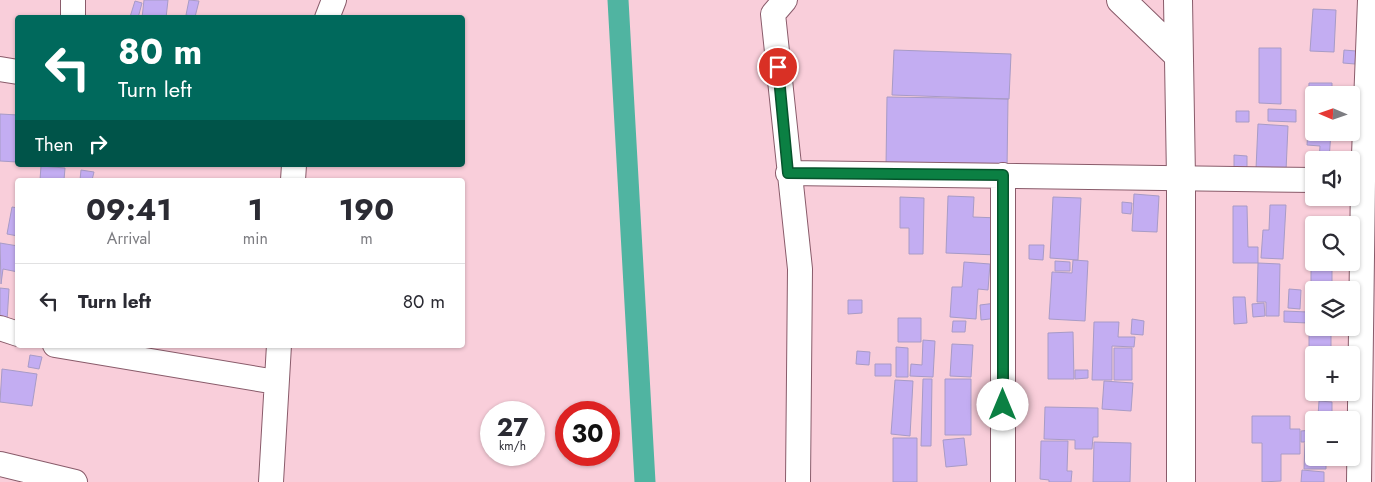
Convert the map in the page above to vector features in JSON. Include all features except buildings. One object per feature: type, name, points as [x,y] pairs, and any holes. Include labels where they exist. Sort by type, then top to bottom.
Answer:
[{"type":"main road","points":[[1121,0],[1177,54]]},
{"type":"main road","points":[[1178,0],[1177,54],[1181,178],[1181,482]]},
{"type":"street","points":[[72,15],[73,0]]},
{"type":"street","points":[[328,15],[334,0]]},
{"type":"street","points":[[785,0],[773,14],[788,173],[800,269],[798,482]]},
{"type":"street","points":[[1359,482],[1363,181],[1370,0]]},
{"type":"street","points":[[0,69],[15,72]]},
{"type":"street","points":[[788,173],[1305,180]]},
{"type":"street","points":[[1003,175],[1003,482]]},
{"type":"street","points":[[0,328],[15,333]]},
{"type":"street","points":[[73,348],[276,382]]},
{"type":"street","points":[[271,482],[279,348]]},
{"type":"street","points":[[0,464],[75,482]]},
{"type":"waterway","points":[[618,0],[645,482]]},
{"type":"route","points":[[778,67],[788,173],[1003,175],[1003,405]]}]
